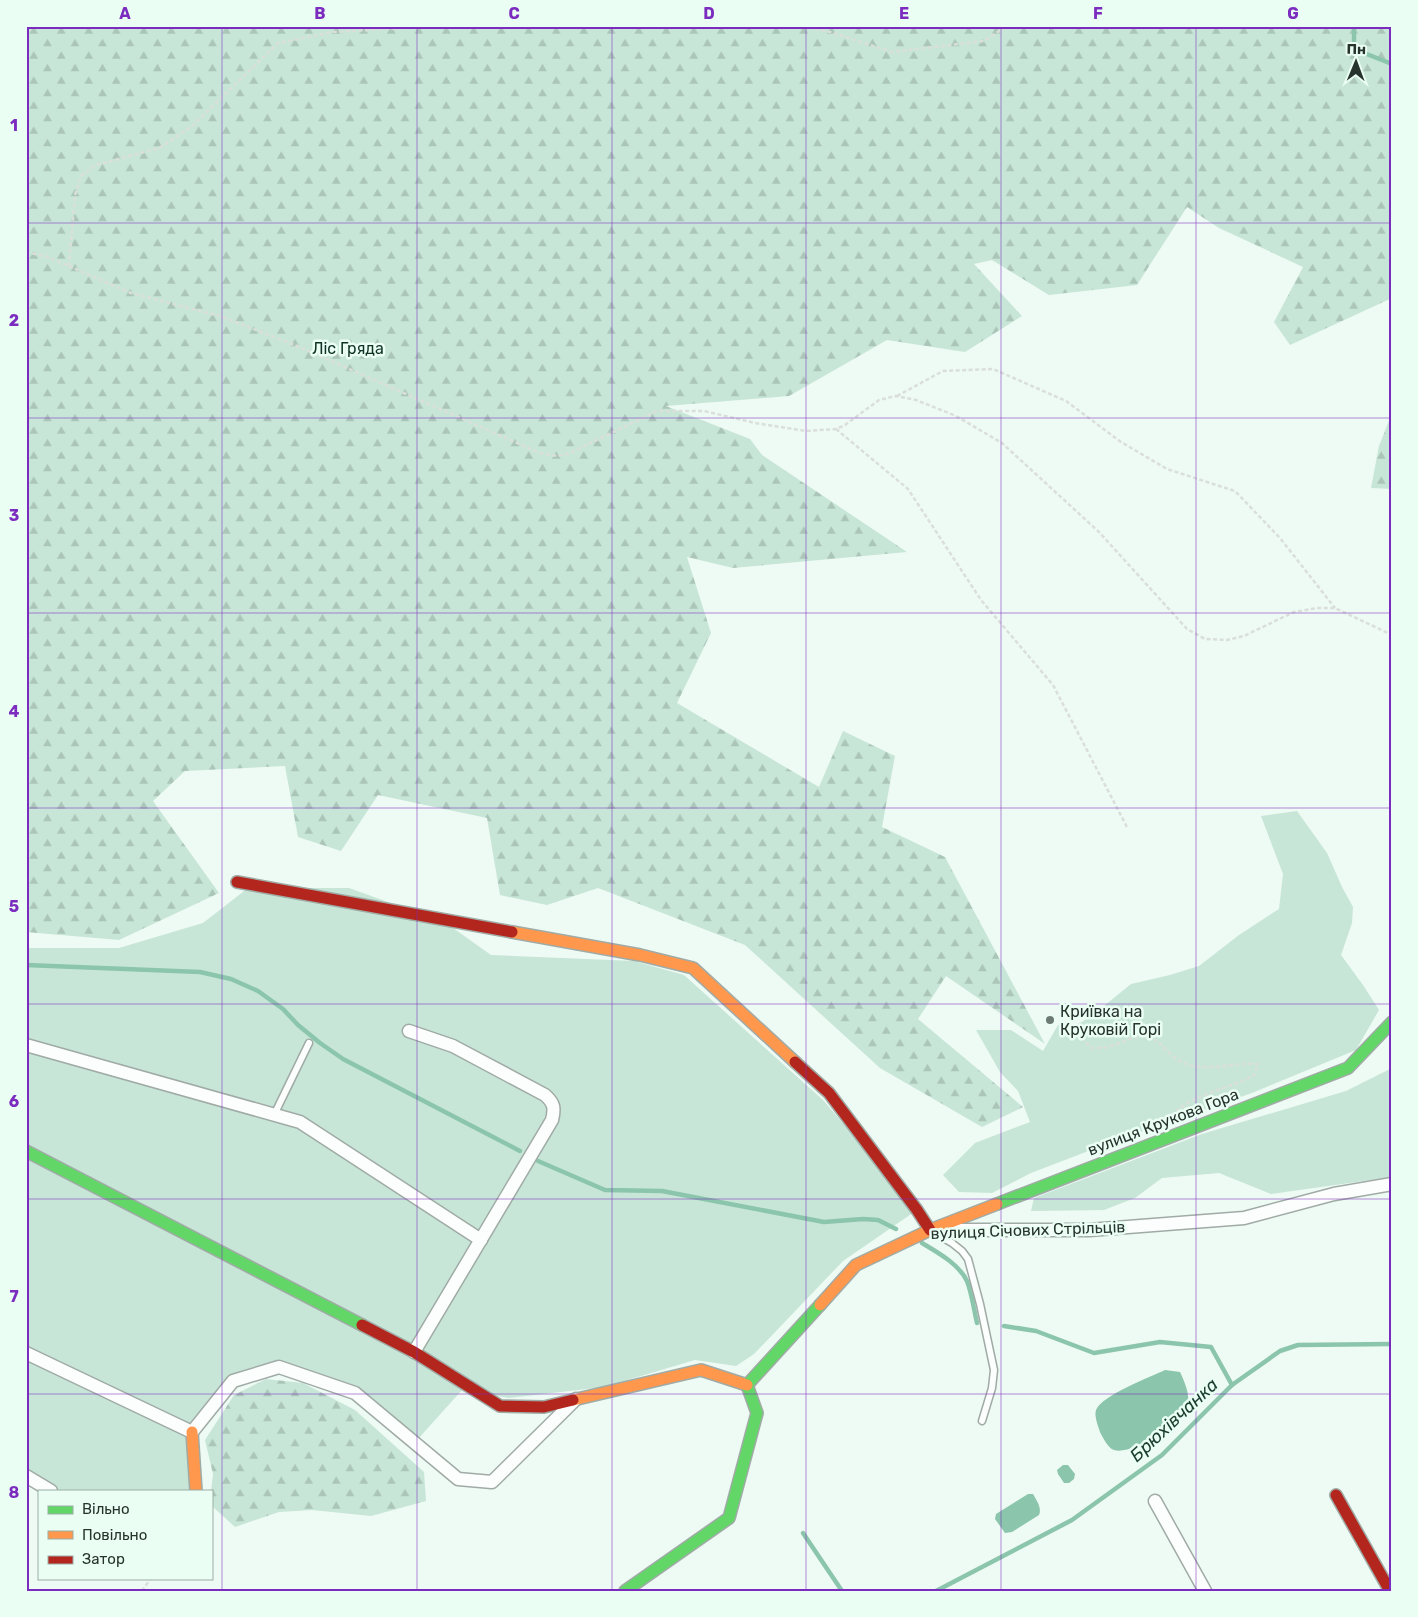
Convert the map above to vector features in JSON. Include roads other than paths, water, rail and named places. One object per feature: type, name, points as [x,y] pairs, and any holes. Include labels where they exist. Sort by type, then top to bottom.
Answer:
[{"type":"street","points":[[237,882],[640,954],[693,968],[829,1094],[930,1230]]},
{"type":"street","name":"вулиця Крукова Гора","points":[[930,1230],[1348,1068],[1392,1022]]},
{"type":"street","points":[[409,1031],[453,1046],[545,1095],[552,1101],[554,1110],[552,1120],[414,1352]]},
{"type":"street","points":[[26,1045],[300,1122],[481,1240]]},
{"type":"street","points":[[26,1151],[414,1352],[500,1406],[544,1407],[701,1370],[746,1385],[756,1413],[729,1518],[625,1591]]},
{"type":"street","name":"вулиця Січових Стрільців","points":[[746,1385],[856,1265],[930,1230],[1089,1230],[1244,1218],[1334,1194],[1392,1184]]},
{"type":"street","points":[[26,1353],[192,1432]]},
{"type":"street","points":[[196,1490],[192,1432],[233,1381],[279,1367],[355,1393],[458,1479],[492,1482],[576,1399]]},
{"type":"street","points":[[26,1476],[49,1490]]},
{"type":"street","points":[[1336,1495],[1390,1591]]},
{"type":"street","points":[[1155,1501],[1205,1591]]},
{"type":"lane","points":[[274,1115],[309,1043]]},
{"type":"lane","points":[[930,1230],[952,1242],[968,1259],[994,1370],[992,1388],[982,1421]]},
{"type":"water","points":[[1165,1370],[1180,1372],[1188,1397],[1187,1405],[1183,1412],[1166,1428],[1143,1443],[1122,1450],[1112,1449],[1100,1432],[1096,1418],[1096,1410],[1100,1404],[1107,1398]]},
{"type":"water","points":[[1063,1465],[1068,1465],[1075,1474],[1074,1479],[1069,1483],[1064,1483],[1058,1474],[1057,1470]]},
{"type":"water","points":[[1028,1494],[1033,1494],[1040,1510],[1039,1515],[1012,1532],[1005,1533],[995,1519],[996,1514]]},
{"type":"waterway","points":[[1354,26],[1354,49],[1392,64]]},
{"type":"waterway","points":[[26,965],[200,972],[231,979],[258,991],[283,1009],[298,1025],[320,1043],[343,1059],[520,1151]]},
{"type":"waterway","points":[[538,1161],[605,1190],[662,1191],[824,1222],[863,1219],[878,1220],[896,1229]]},
{"type":"waterway","points":[[922,1243],[959,1269],[967,1281],[977,1323]]},
{"type":"waterway","points":[[1004,1326],[1036,1331],[1094,1353],[1160,1342],[1211,1347],[1232,1385]]},
{"type":"waterway","name":"Брюхівчанка","points":[[936,1591],[1072,1520],[1162,1455],[1232,1385],[1280,1351],[1298,1345],[1392,1344]]},
{"type":"waterway","points":[[803,1533],[842,1591]]},
{"type":"place","name":"Криївка на Круковій Горі","points":[[1050,1020]]},
{"type":"park label","name":"Ліс Гряда","points":[[348,348]]}]
